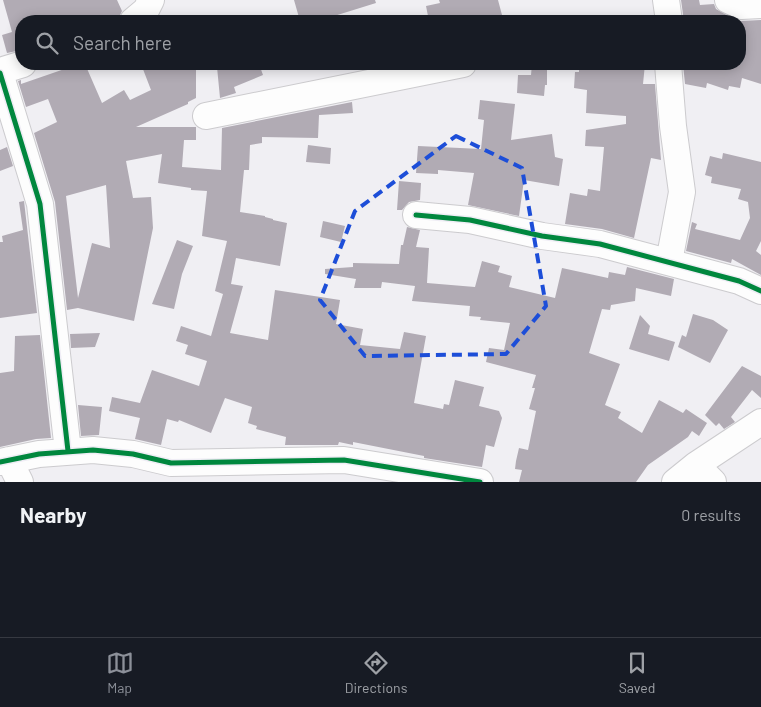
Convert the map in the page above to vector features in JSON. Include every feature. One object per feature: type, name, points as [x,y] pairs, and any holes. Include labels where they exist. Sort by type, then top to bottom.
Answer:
[{"type":"street","points":[[140,15],[146,10],[151,0]]},
{"type":"street","points":[[666,0],[667,15]]},
{"type":"street","points":[[728,0],[741,6],[761,5]]},
{"type":"street","points":[[15,67],[0,72],[40,204],[68,451]]},
{"type":"street","points":[[206,116],[433,70]]},
{"type":"street","points":[[668,70],[673,126],[682,192],[669,262]]},
{"type":"street","points":[[416,215],[470,220],[542,236],[600,244],[740,281],[761,291]]},
{"type":"street","points":[[675,482],[704,474],[761,422]]},
{"type":"street","points":[[10,468],[39,454],[93,450],[124,452],[171,463],[344,460],[480,482]]},
{"type":"highlighted area","points":[[456,136],[522,168],[546,306],[506,354],[365,356],[320,300],[355,211]]},
{"type":"building","points":[[3,0],[117,0],[122,11],[120,15],[15,15],[15,51],[7,53],[2,35],[12,32]]},
{"type":"building","points":[[294,0],[375,0],[376,3],[337,15],[298,15]]},
{"type":"building","points":[[439,0],[498,0],[502,15],[428,15],[426,6],[440,3]]},
{"type":"building","points":[[681,0],[699,0],[700,5],[714,4],[716,9],[727,15],[683,15]]},
{"type":"building","points":[[761,20],[761,84],[742,78],[740,88],[729,86],[728,90],[707,83],[706,88],[685,84],[684,70],[746,70],[746,21]]},
{"type":"building","points":[[62,70],[88,70],[102,103],[124,90],[130,100],[151,90],[143,70],[196,70],[196,98],[188,102],[188,104],[136,127],[196,127],[196,140],[184,140],[182,167],[221,170],[222,128],[352,102],[353,113],[319,115],[318,138],[262,137],[262,143],[250,145],[249,170],[244,170],[240,212],[265,216],[287,223],[280,266],[236,258],[231,284],[243,286],[230,333],[268,340],[275,290],[340,300],[336,324],[363,329],[360,345],[400,349],[404,332],[426,336],[414,403],[443,409],[444,404],[449,405],[455,380],[484,387],[479,406],[499,411],[502,418],[494,447],[486,445],[482,467],[424,458],[424,456],[353,442],[353,445],[339,442],[338,445],[285,445],[286,437],[256,429],[257,426],[248,423],[252,407],[225,398],[211,433],[179,420],[178,422],[167,419],[161,445],[135,439],[140,418],[109,411],[112,397],[140,403],[152,370],[199,386],[207,361],[185,354],[188,345],[176,341],[181,326],[211,336],[223,294],[215,291],[227,241],[202,236],[207,191],[191,190],[191,188],[158,183],[162,154],[126,161],[133,198],[151,197],[153,228],[134,321],[78,308],[67,310],[55,202],[34,133],[57,122],[48,99],[26,107],[18,81],[21,80],[21,84]],"holes":[[[106,185],[110,248],[92,243],[78,298],[66,196]]]},
{"type":"building","points":[[217,70],[261,70],[263,75],[234,87],[236,93],[220,98]]},
{"type":"building","points":[[531,70],[547,70],[547,85],[545,85],[544,96],[517,93],[518,75],[531,75]]},
{"type":"building","points":[[579,70],[644,70],[643,84],[655,84],[661,160],[651,158],[634,238],[602,229],[565,224],[570,193],[587,196],[588,189],[600,191],[604,147],[585,146],[586,130],[626,124],[626,116],[586,113],[587,90],[574,88],[575,72],[579,72]]},
{"type":"building","points":[[480,100],[515,104],[511,140],[552,134],[555,157],[563,159],[559,186],[524,180],[519,216],[468,205],[474,173],[438,170],[438,174],[416,173],[418,146],[481,149],[484,120],[478,119]]},
{"type":"building","points":[[308,145],[331,148],[330,164],[306,162]]},
{"type":"building","points":[[7,147],[13,166],[0,171],[0,150]]},
{"type":"building","points":[[723,153],[761,162],[761,241],[756,251],[761,255],[761,275],[732,259],[731,263],[686,251],[692,222],[697,224],[695,229],[740,240],[750,218],[748,202],[738,199],[741,189],[711,183],[712,177],[705,175],[710,156],[722,159]]},
{"type":"building","points":[[399,181],[421,183],[420,200],[409,202],[402,210],[397,210]]},
{"type":"building","points":[[24,201],[37,313],[0,318],[0,242],[3,242],[2,236],[23,230],[19,202]]},
{"type":"building","points":[[323,221],[345,226],[341,242],[320,237]]},
{"type":"building","points":[[407,227],[420,230],[416,247],[429,248],[427,283],[475,287],[482,261],[500,266],[498,272],[512,276],[509,287],[555,298],[562,268],[608,278],[609,272],[625,275],[627,267],[674,279],[671,296],[636,288],[635,301],[611,305],[610,310],[602,309],[589,353],[620,364],[605,405],[621,412],[618,418],[642,433],[659,400],[683,413],[686,409],[707,423],[699,436],[692,431],[688,437],[648,465],[636,482],[519,482],[522,470],[515,469],[516,461],[519,448],[528,450],[536,411],[529,409],[535,388],[532,388],[536,375],[486,362],[489,348],[504,350],[510,323],[480,320],[481,317],[469,316],[470,306],[412,301],[415,286],[382,282],[381,288],[354,288],[356,279],[325,274],[325,269],[353,267],[353,263],[399,264],[401,245],[403,245]]},
{"type":"building","points":[[177,240],[193,246],[182,274],[174,309],[152,304]]},
{"type":"building","points":[[693,314],[713,320],[728,330],[710,363],[678,347],[682,335],[686,337]]},
{"type":"building","points":[[640,315],[650,326],[648,334],[675,342],[669,361],[629,349]]},
{"type":"building","points":[[100,333],[95,347],[71,348],[70,334]]},
{"type":"building","points":[[40,335],[51,438],[36,439],[0,447],[0,373],[14,371],[15,336]]},
{"type":"building","points":[[742,366],[761,376],[761,398],[752,390],[731,417],[735,422],[724,429],[719,423],[716,426],[705,415]]},
{"type":"building","points":[[78,405],[102,407],[99,435],[81,436]]},
{"type":"cycle path","points":[[0,73],[40,204],[68,451]]},
{"type":"cycle path","points":[[416,215],[470,220],[542,236],[600,244],[739,281],[761,291]]},
{"type":"cycle path","points":[[0,462],[39,454],[93,450],[133,454],[171,463],[344,460],[480,482]]}]
